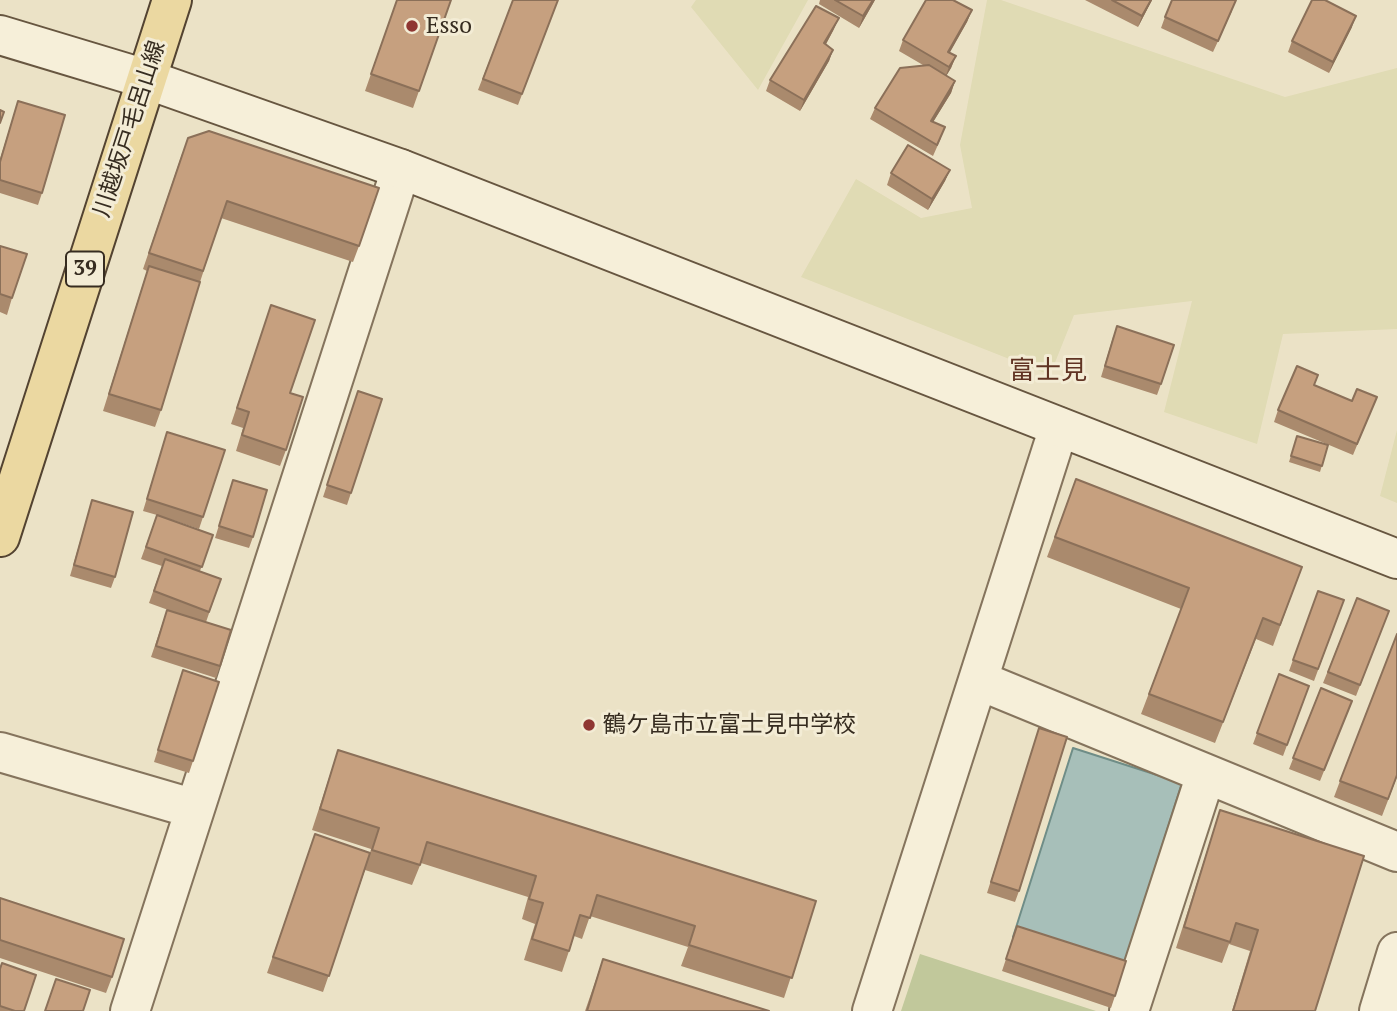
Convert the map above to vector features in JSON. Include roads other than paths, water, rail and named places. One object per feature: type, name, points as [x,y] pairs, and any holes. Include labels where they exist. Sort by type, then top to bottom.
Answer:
[{"type":"main road","name":"川越坂戸毛呂山線","points":[[0,537],[172,0]]},
{"type":"street","points":[[0,35],[146,79],[401,169],[1397,559]]},
{"type":"street","points":[[140,1008],[195,809],[401,169]]},
{"type":"street","points":[[872,1011],[1059,426]]},
{"type":"street","points":[[978,680],[1397,852]]},
{"type":"street","points":[[0,752],[195,809]]},
{"type":"street","points":[[1129,1011],[1206,775]]},
{"type":"street","points":[[1379,1011],[1397,952]]},
{"type":"water","points":[[1073,748],[1182,783],[1122,972],[1013,937]]},
{"type":"place","name":"Esso","points":[[412,26]]},
{"type":"place","name":"鶴ケ島市立富士見中学校","points":[[589,725]]},
{"type":"district","name":"富士見","points":[[1048,372]]}]
